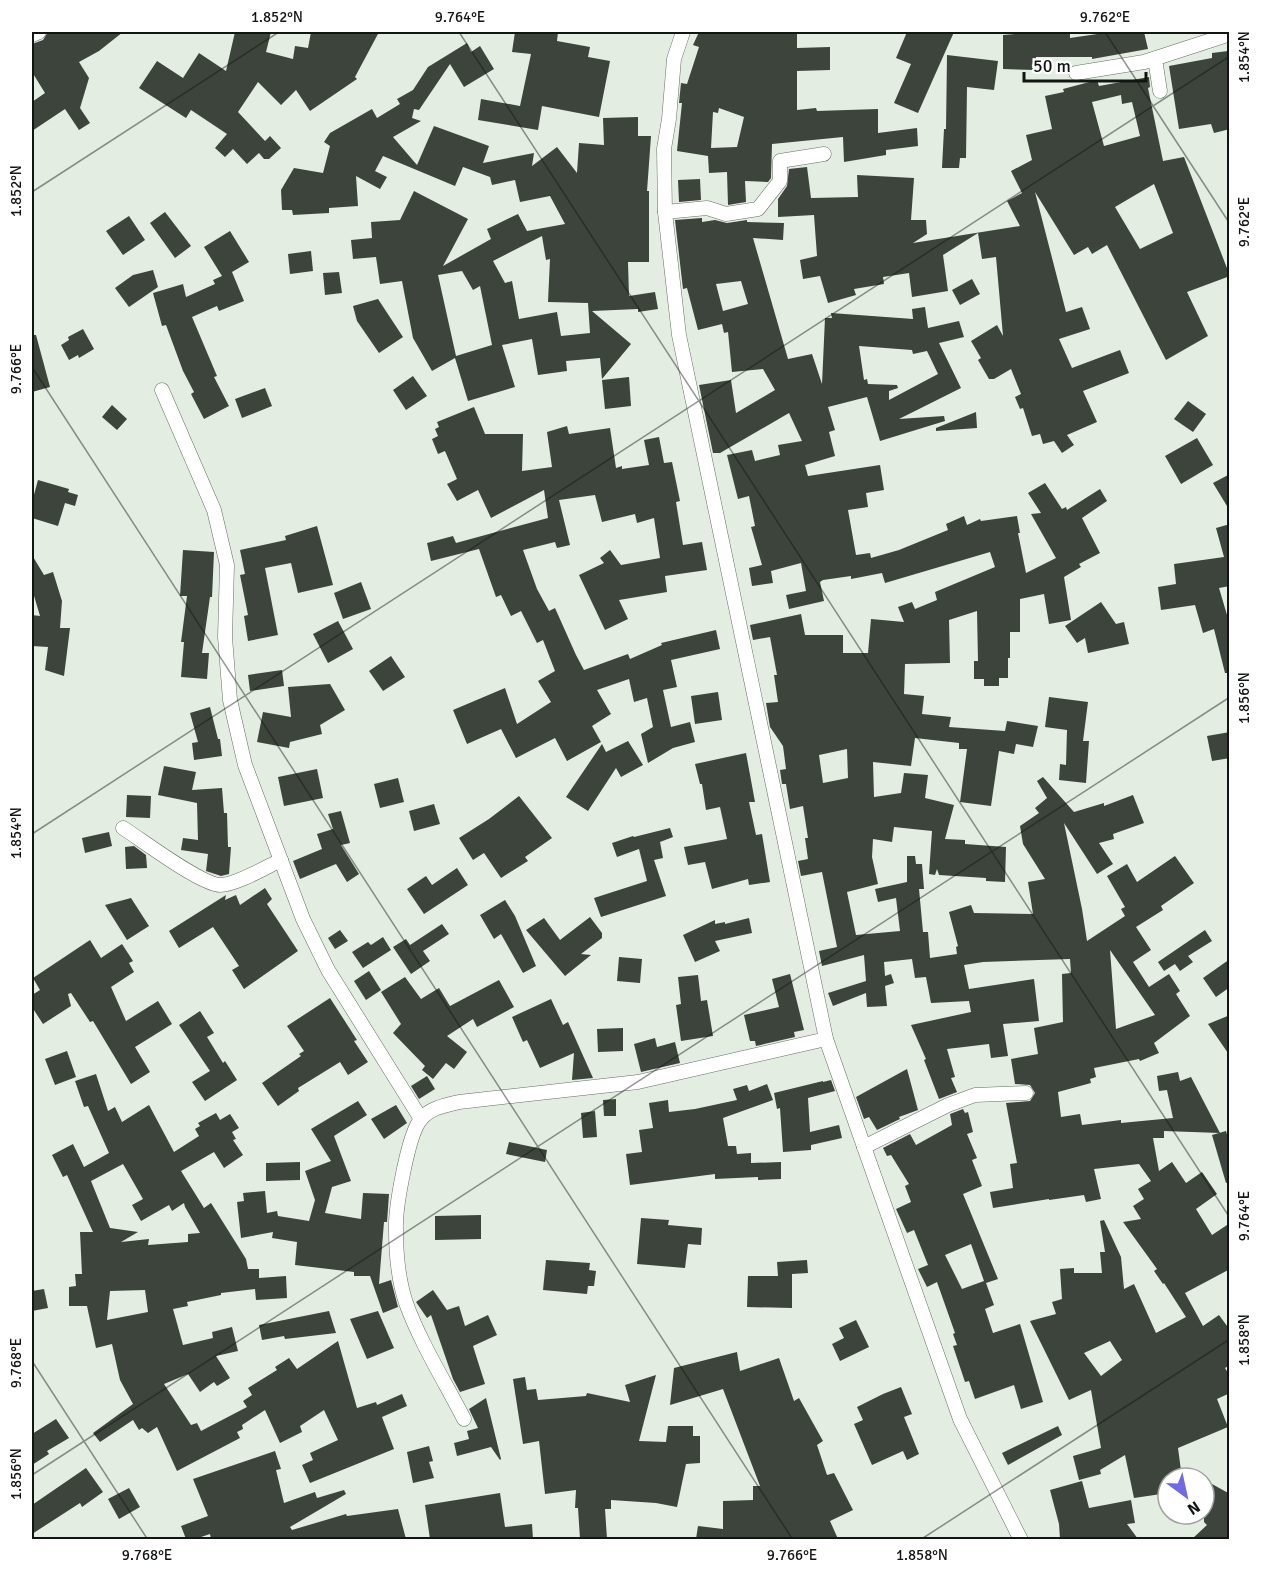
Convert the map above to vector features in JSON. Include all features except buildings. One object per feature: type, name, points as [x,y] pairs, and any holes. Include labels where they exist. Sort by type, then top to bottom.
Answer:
[{"type":"street","points":[[32,35],[39,32]]},
{"type":"street","points":[[683,32],[674,59],[664,149],[665,212],[678,335],[826,1039],[960,1419],[1021,1539]]},
{"type":"street","points":[[1076,73],[1144,62],[1230,34]]},
{"type":"street","points":[[1155,59],[1160,91]]},
{"type":"street","points":[[665,212],[707,208],[726,213],[758,208],[780,181],[780,160],[824,154]]},
{"type":"street","points":[[162,390],[214,510],[227,565],[225,637],[230,700],[245,765],[303,919],[327,970],[421,1119]]},
{"type":"street","points":[[123,828],[179,865],[220,885],[234,882],[281,860]]},
{"type":"street","points":[[464,1419],[406,1302],[400,1270],[396,1229],[400,1192],[411,1141],[421,1119],[440,1106],[459,1102],[638,1082],[826,1039]]},
{"type":"street","points":[[864,1147],[948,1105],[975,1095],[1026,1093]]}]
